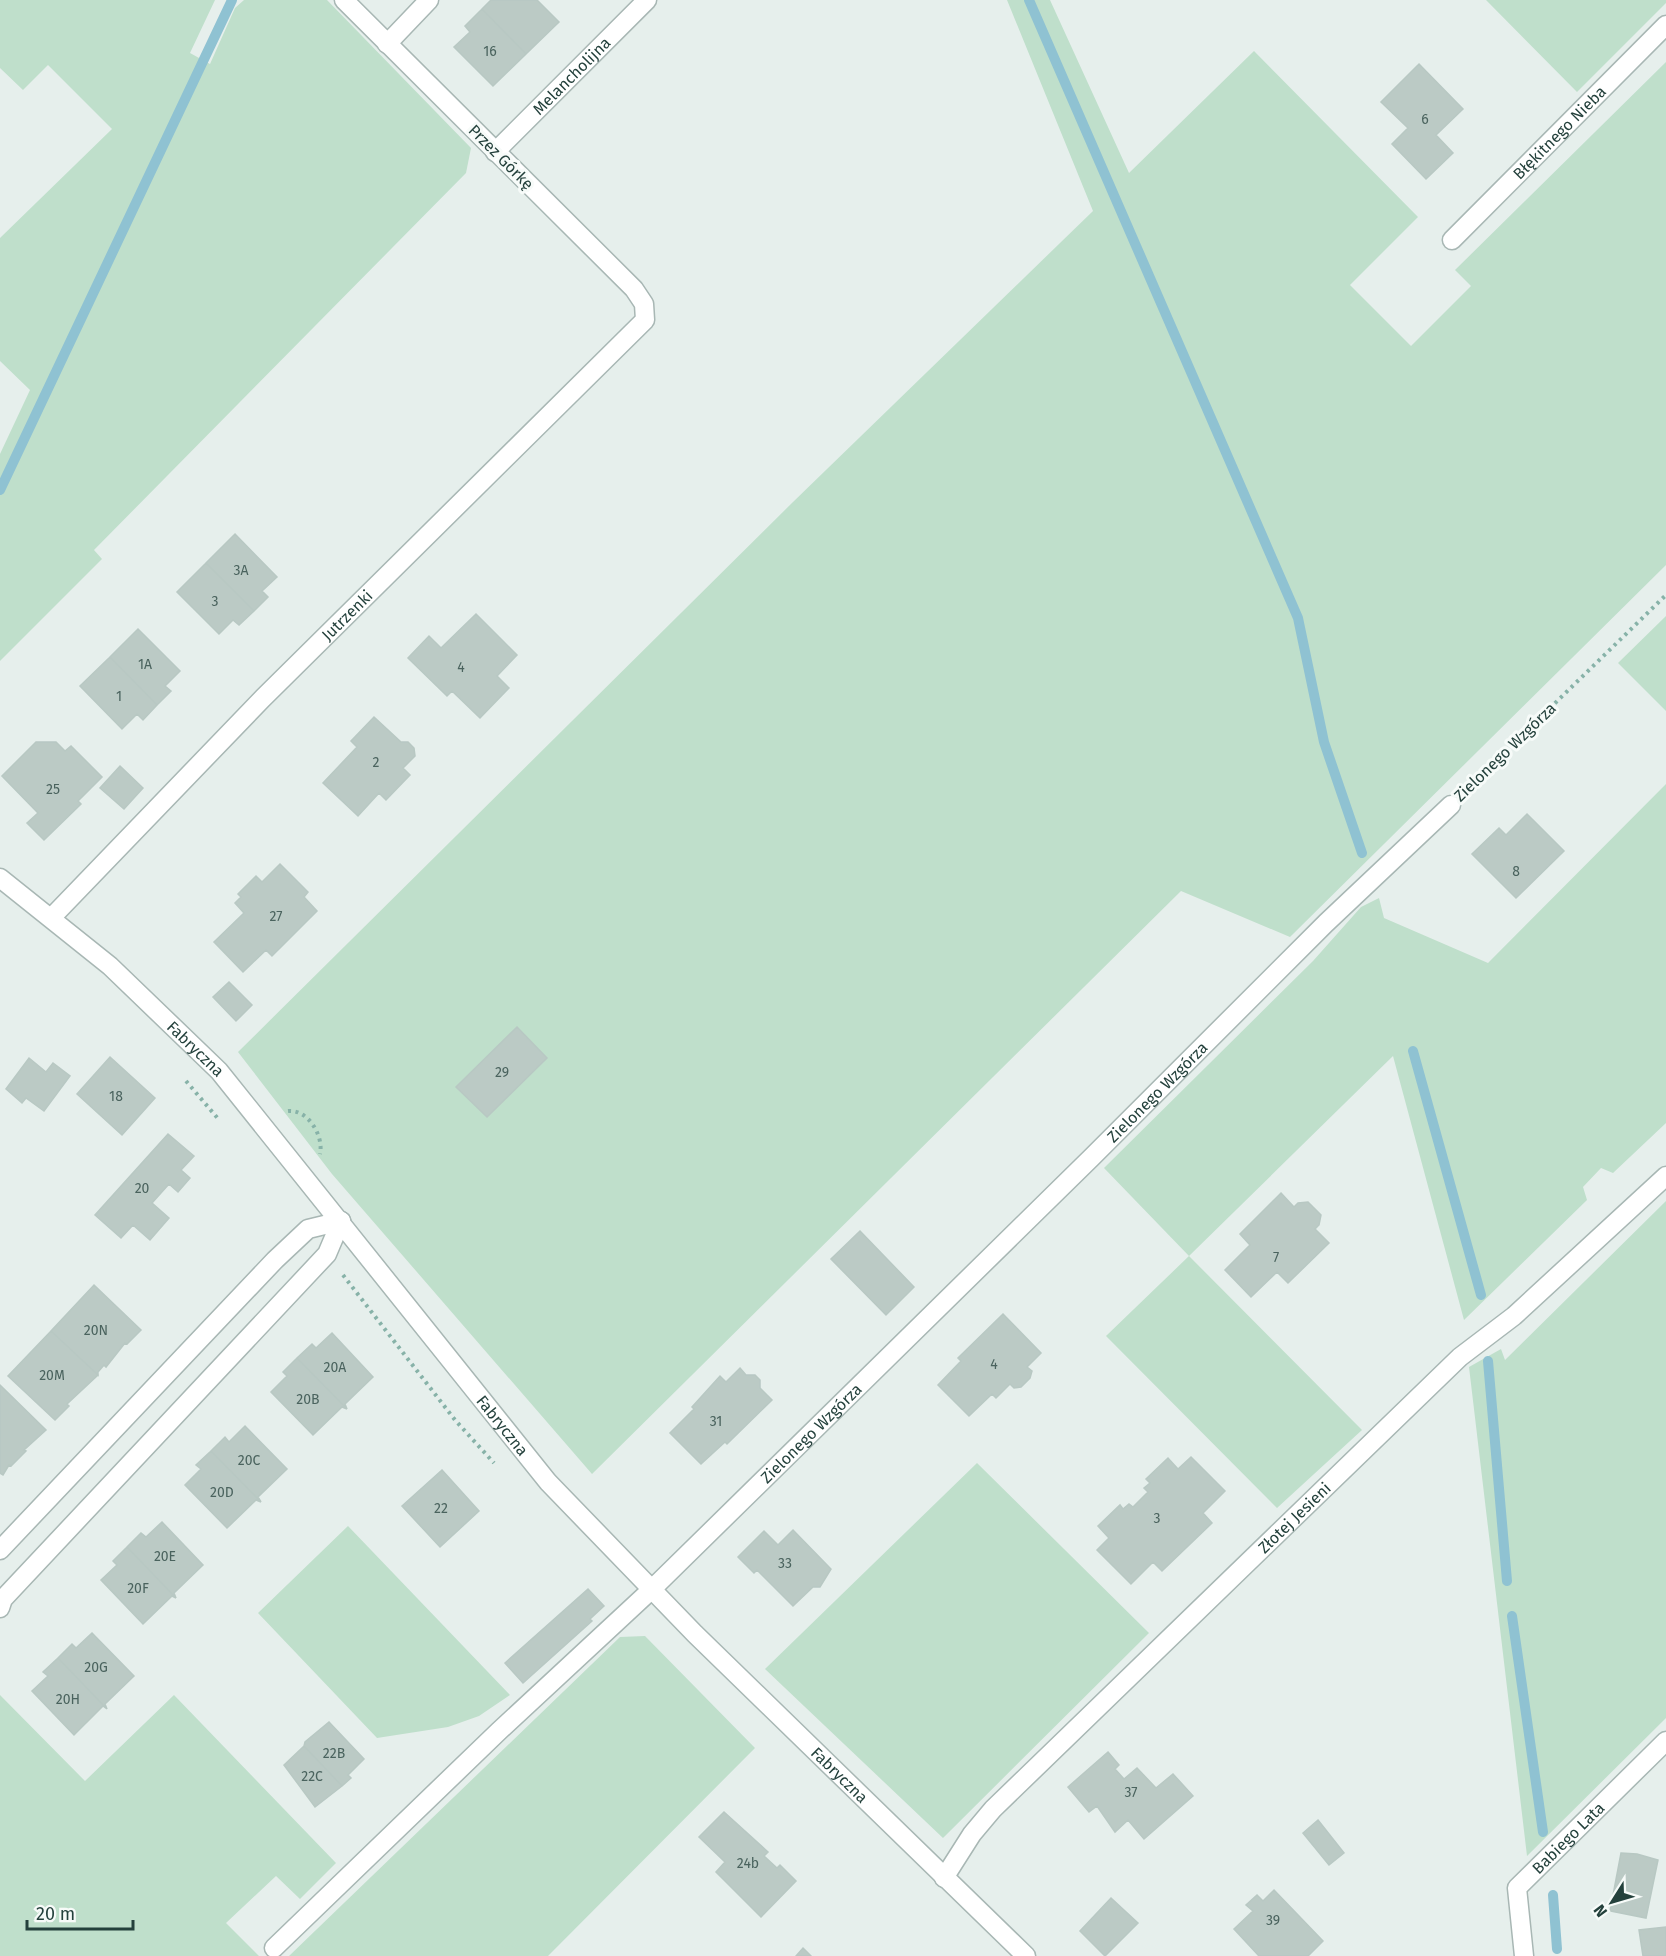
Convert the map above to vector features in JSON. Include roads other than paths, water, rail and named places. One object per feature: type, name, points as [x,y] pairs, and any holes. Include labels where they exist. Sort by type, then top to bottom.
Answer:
[{"type":"street","name":"Przez Górkę","points":[[344,0],[634,289],[644,304],[645,320]]},
{"type":"street","points":[[387,44],[429,0]]},
{"type":"street","name":"Melancholijna","points":[[495,152],[647,0]]},
{"type":"street","name":"Błękitnego Nieba","points":[[1452,240],[1666,25]]},
{"type":"street","name":"Jutrzenki","points":[[52,917],[263,698],[645,320]]},
{"type":"street","name":"Zielonego Wzgórza","points":[[274,1948],[499,1731],[651,1590],[1091,1158],[1326,922],[1451,805]]},
{"type":"street","name":"Fabryczna","points":[[0,878],[52,917],[110,966],[219,1071],[548,1482],[651,1590],[1026,1956]]},
{"type":"street","name":"Złotej Jesieni","points":[[944,1878],[972,1834],[993,1809],[1122,1682],[1460,1357],[1514,1316],[1666,1176]]},
{"type":"street","points":[[0,1550],[275,1260],[308,1229],[341,1221]]},
{"type":"street","points":[[0,1608],[3,1599],[327,1254],[341,1221]]},
{"type":"street","name":"Babiego Lata","points":[[1524,1956],[1517,1888],[1666,1741]]},
{"type":"waterway","points":[[0,490],[232,0]]},
{"type":"waterway","points":[[1029,0],[1298,618],[1324,742],[1362,853]]},
{"type":"waterway","points":[[1413,1051],[1481,1295]]},
{"type":"waterway","points":[[1488,1361],[1507,1581]]},
{"type":"waterway","points":[[1512,1616],[1543,1832]]},
{"type":"waterway","points":[[1553,1895],[1557,1949]]}]
